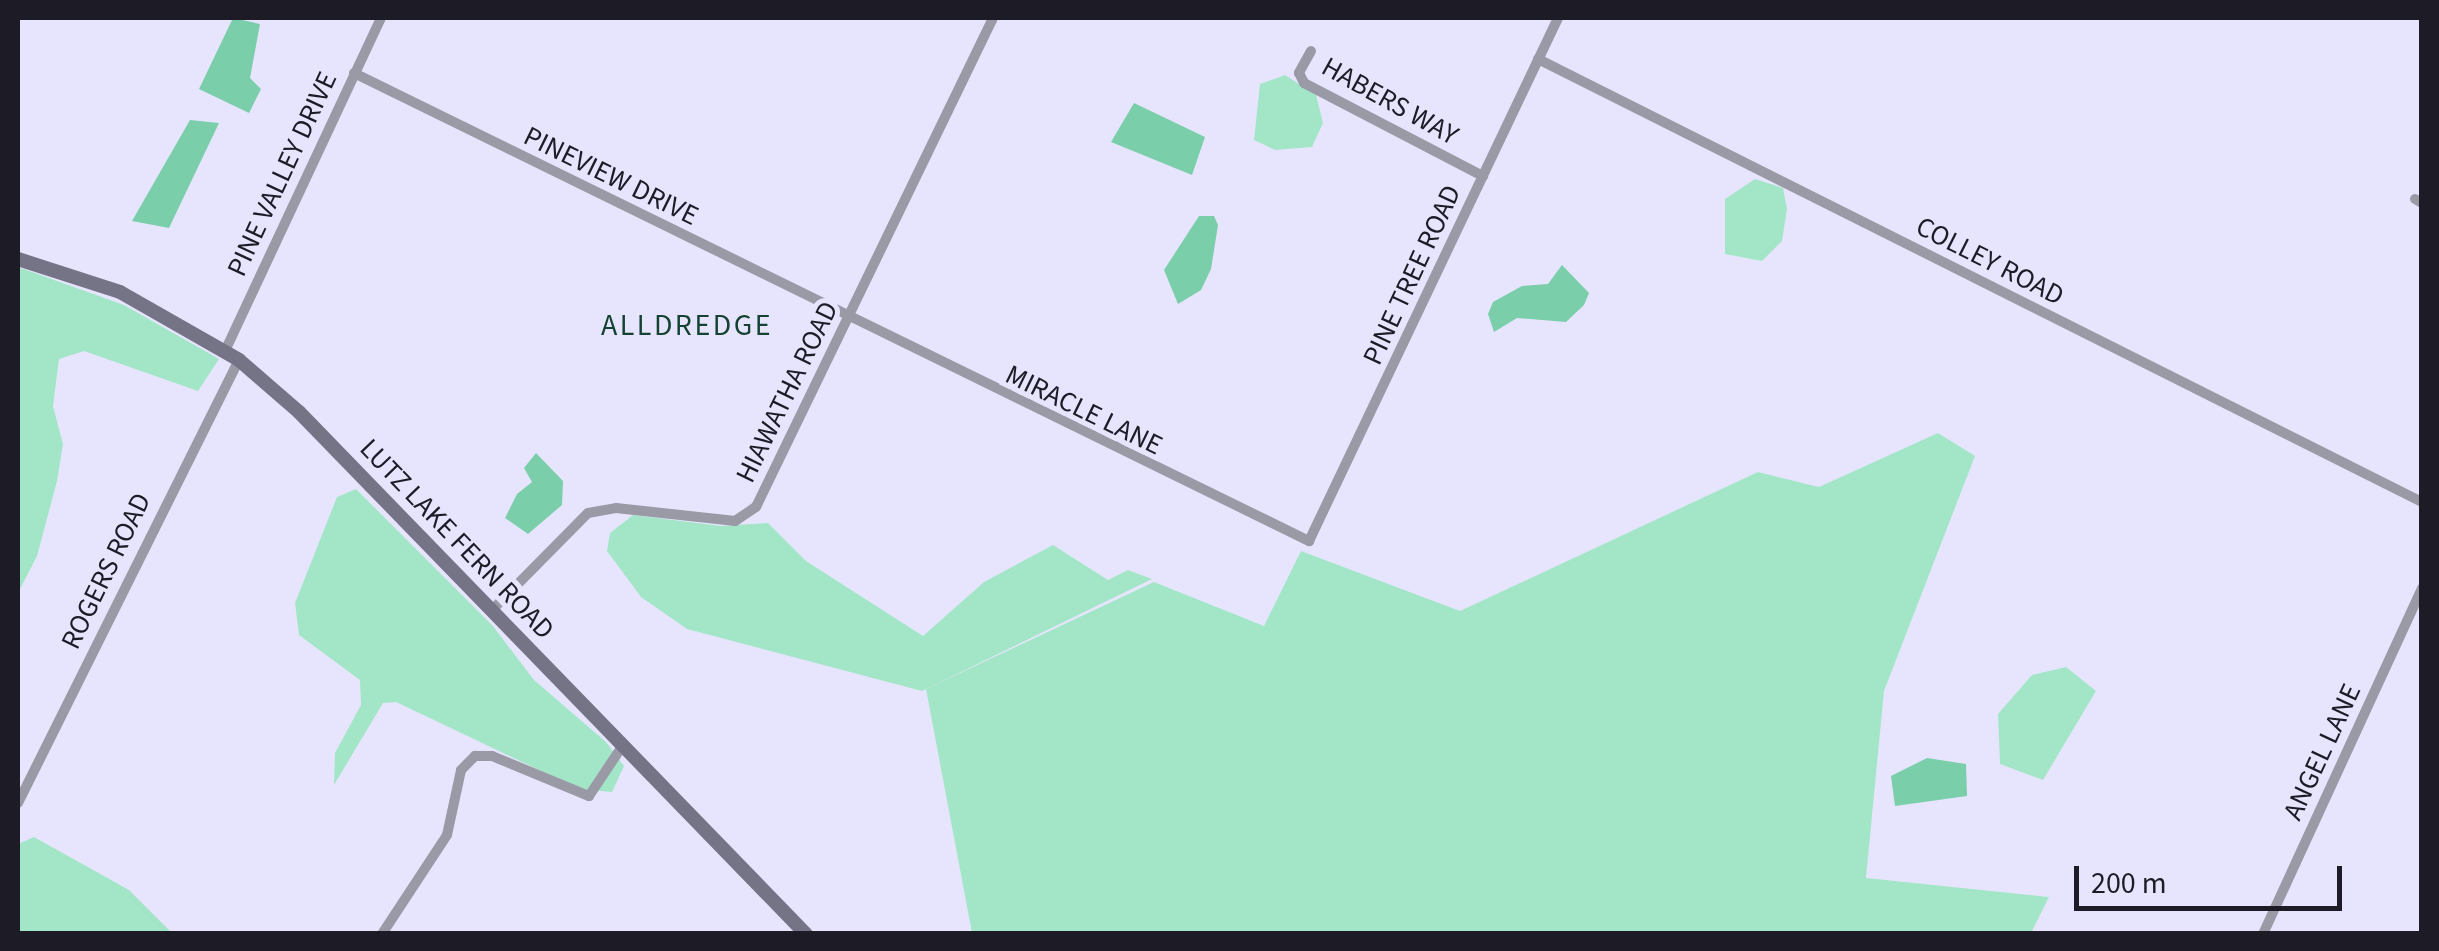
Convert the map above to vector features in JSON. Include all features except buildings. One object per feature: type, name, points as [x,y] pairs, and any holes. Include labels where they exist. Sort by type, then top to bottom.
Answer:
[{"type":"main road","name":"LUTZ LAKE FERN ROAD","points":[[18,259],[94,280],[225,351],[299,412],[806,934]]},
{"type":"street","name":"PINE VALLEY DRIVE","points":[[225,351],[381,18]]},
{"type":"street","name":"HIAWATHA ROAD","points":[[492,610],[588,513],[616,508],[735,521],[756,507],[993,18]]},
{"type":"street","name":"PINE TREE ROAD","points":[[1300,541],[1318,534],[1558,18]]},
{"type":"street","name":"HABERS WAY","points":[[1310,51],[1299,73],[1318,94],[1484,176]]},
{"type":"street","name":"COLLEY ROAD","points":[[1538,59],[2422,502]]},
{"type":"street","name":"PINEVIEW DRIVE","points":[[354,73],[848,319]]},
{"type":"street","name":"MIRACLE LANE","points":[[848,319],[1300,541]]},
{"type":"street","name":"ROGERS ROAD","points":[[18,803],[238,360]]},
{"type":"street","name":"ANGEL LANE","points":[[2264,934],[2422,588]]},
{"type":"street","points":[[382,934],[447,835],[461,770],[474,756],[492,756],[589,796],[622,748]]},
{"type":"shaded area","points":[[233,18],[260,24],[250,78],[261,89],[249,113],[199,89]]},
{"type":"shaded area","points":[[1285,75],[1316,95],[1323,123],[1312,147],[1275,150],[1254,140],[1260,84]]},
{"type":"shaded area","points":[[1134,103],[1205,137],[1192,175],[1111,142]]},
{"type":"shaded area","points":[[190,120],[219,123],[169,228],[132,221]]},
{"type":"shaded area","points":[[1755,179],[1783,188],[1787,209],[1782,241],[1762,261],[1725,254],[1725,199]]},
{"type":"shaded area","points":[[1199,216],[1214,216],[1218,225],[1211,269],[1201,290],[1178,304],[1164,270]]},
{"type":"shaded area","points":[[1562,265],[1589,293],[1584,305],[1566,322],[1517,318],[1494,332],[1488,314],[1493,302],[1522,286],[1548,284]]},
{"type":"shaded area","points":[[18,267],[124,305],[219,359],[198,391],[84,351],[59,359],[53,406],[63,444],[57,481],[37,556],[18,593]]},
{"type":"shaded area","points":[[1938,433],[1975,456],[1884,691],[1866,878],[2049,897],[2031,933],[972,933],[926,689],[1154,582],[1264,626],[1301,551],[1460,611],[1758,472],[1819,487]]},
{"type":"shaded area","points":[[536,453],[563,481],[562,505],[528,534],[505,518],[517,494],[532,482],[524,468]]},
{"type":"shaded area","points":[[356,489],[493,626],[534,680],[606,742],[624,766],[612,792],[579,789],[396,702],[383,703],[334,785],[335,753],[361,705],[360,680],[299,635],[295,603],[337,497]]},
{"type":"shaded area","points":[[633,515],[721,526],[768,523],[806,561],[923,636],[984,582],[1053,545],[1108,580],[1128,570],[1152,579],[922,691],[687,629],[641,597],[607,551],[610,533]]},
{"type":"shaded area","points":[[2066,667],[2096,691],[2043,780],[2000,764],[1998,714],[2032,675]]},
{"type":"shaded area","points":[[1927,758],[1966,764],[1967,796],[1895,806],[1891,776]]},
{"type":"shaded area","points":[[34,837],[129,890],[172,933],[18,933],[18,844]]},
{"type":"district","name":"ALLDREDGE","points":[[687,326]]}]
